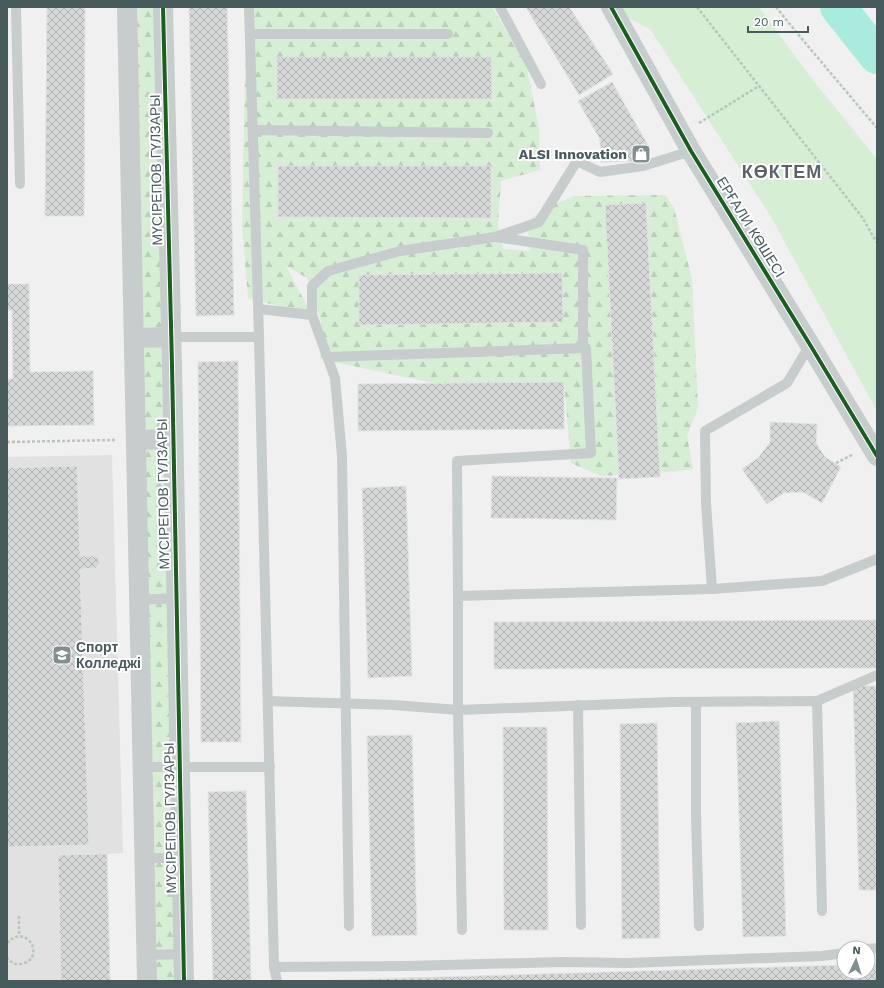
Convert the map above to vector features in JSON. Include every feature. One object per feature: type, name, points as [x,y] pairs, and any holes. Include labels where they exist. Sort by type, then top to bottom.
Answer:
[{"type":"street","name":"МҮСІРЕПОВ ГҮЛЗАРЫ","points":[[127,7],[147,981]]},
{"type":"street","name":"МҮСІРЕПОВ ГҮЛЗАРЫ","points":[[164,7],[184,981]]},
{"type":"street","name":"ЕРҒАЛИ КӨШЕСІ","points":[[611,7],[691,151],[877,456]]},
{"type":"street","points":[[134,338],[171,337]]},
{"type":"street","points":[[137,440],[173,439]]},
{"type":"lane","points":[[16,7],[20,184]]},
{"type":"lane","points":[[249,7],[260,336],[274,967],[276,981]]},
{"type":"lane","points":[[500,7],[541,84]]},
{"type":"lane","points":[[250,34],[448,34]]},
{"type":"lane","points":[[253,130],[488,133]]},
{"type":"lane","points":[[349,926],[342,456],[335,378],[312,315],[312,286],[328,271],[400,251],[495,237],[539,222],[577,161],[600,172],[643,166],[691,151]]},
{"type":"lane","points":[[462,930],[456,461],[590,453],[586,348],[583,348],[583,250],[495,237]]},
{"type":"lane","points":[[259,309],[312,315]]},
{"type":"lane","points":[[171,337],[260,336]]},
{"type":"lane","points":[[712,589],[706,503],[706,431],[787,383],[810,345]]},
{"type":"lane","points":[[328,358],[583,348]]},
{"type":"lane","points":[[458,596],[712,589],[822,581],[877,559]]},
{"type":"lane","points":[[140,600],[177,598]]},
{"type":"lane","points":[[268,701],[458,710],[672,702],[817,701],[877,675]]},
{"type":"lane","points":[[817,701],[822,911]]},
{"type":"lane","points":[[696,702],[696,815],[699,926]]},
{"type":"lane","points":[[578,705],[581,925]]},
{"type":"lane","points":[[143,767],[270,767]]},
{"type":"lane","points":[[145,858],[182,858]]},
{"type":"lane","points":[[147,955],[184,954]]},
{"type":"lane","points":[[274,967],[408,966],[562,962],[628,963],[822,956],[836,954]]},
{"type":"path","points":[[697,7],[862,217],[877,243]]},
{"type":"path","points":[[776,7],[877,128]]},
{"type":"path","points":[[7,442],[137,440]]},
{"type":"path","points":[[19,916],[19,936]]},
{"type":"path","points":[[7,943],[12,938],[19,936],[26,938],[32,943],[34,950],[32,957],[27,962],[20,965],[12,963],[7,958]]},
{"type":"shaded area","name":"Спорт Колледжі","points":[[112,455],[123,853],[107,854],[110,981],[7,981],[7,457]]},
{"type":"green space","points":[[127,7],[163,7],[185,981],[147,981]]},
{"type":"green space","points":[[249,7],[492,7],[526,63],[539,128],[540,170],[501,181],[498,224],[503,249],[530,251],[527,222],[543,209],[574,196],[665,195],[674,208],[692,279],[698,408],[687,436],[693,469],[661,473],[601,476],[571,463],[564,382],[433,383],[320,359],[321,321],[307,278],[286,266],[312,315],[248,298],[242,226],[245,72]]},
{"type":"green space","points":[[618,7],[759,7],[812,79],[877,159],[877,411],[771,217],[650,29],[624,16]]},
{"type":"building","points":[[47,7],[85,7],[84,216],[45,216]]},
{"type":"building","points":[[189,7],[227,7],[234,315],[196,316]]},
{"type":"building","points":[[526,7],[569,7],[613,74],[579,95]]},
{"type":"building","points":[[526,7],[569,7],[613,74],[579,95]]},
{"type":"building","points":[[277,57],[491,57],[492,99],[277,99]]},
{"type":"building","points":[[612,82],[650,149],[641,154],[641,161],[601,162],[600,139],[578,101]]},
{"type":"building","points":[[278,166],[491,166],[491,218],[278,217]]},
{"type":"building","points":[[646,203],[660,477],[619,479],[605,205]]},
{"type":"building","points":[[562,273],[563,322],[359,325],[359,275]]},
{"type":"building","points":[[7,284],[29,284],[30,372],[93,371],[94,425],[7,426],[7,379],[13,379],[12,310],[7,310]]},
{"type":"building","points":[[238,361],[241,742],[201,742],[198,362]]},
{"type":"building","points":[[564,382],[564,429],[358,431],[358,384]]},
{"type":"building","points":[[770,422],[817,424],[816,443],[825,457],[841,467],[822,503],[803,492],[784,493],[767,504],[742,469],[758,458],[770,442]]},
{"type":"building","points":[[77,466],[80,556],[95,556],[99,559],[99,565],[96,568],[80,569],[89,845],[7,847],[7,468]]},
{"type":"building","points":[[492,476],[617,478],[616,520],[491,518]]},
{"type":"building","points":[[406,486],[412,676],[368,678],[362,488]]},
{"type":"building","points":[[876,620],[877,668],[494,669],[494,622]]},
{"type":"building","points":[[853,686],[877,686],[877,890],[859,890]]},
{"type":"building","points":[[779,721],[786,936],[743,937],[736,723]]},
{"type":"building","points":[[657,723],[660,938],[622,939],[620,724]]},
{"type":"building","points":[[503,727],[547,727],[548,930],[504,930]]},
{"type":"building","points":[[412,735],[417,935],[372,936],[367,736]]},
{"type":"building","points":[[246,791],[251,981],[213,981],[208,792]]},
{"type":"building","points":[[107,854],[110,981],[61,981],[58,855]]},
{"type":"building","points":[[876,964],[877,981],[304,981],[836,965],[836,980],[876,980]]},
{"type":"waterway","points":[[838,7],[877,56]]},
{"type":"cycle path","points":[[163,7],[172,365],[184,981]]},
{"type":"cycle path","points":[[611,7],[691,151],[877,456]]},
{"type":"place","name":"ALSI Innovation","points":[[641,154]]},
{"type":"place","name":"Спорт Колледжі","points":[[62,655]]},
{"type":"district","name":"КӨКТЕМ","points":[[782,171]]}]
